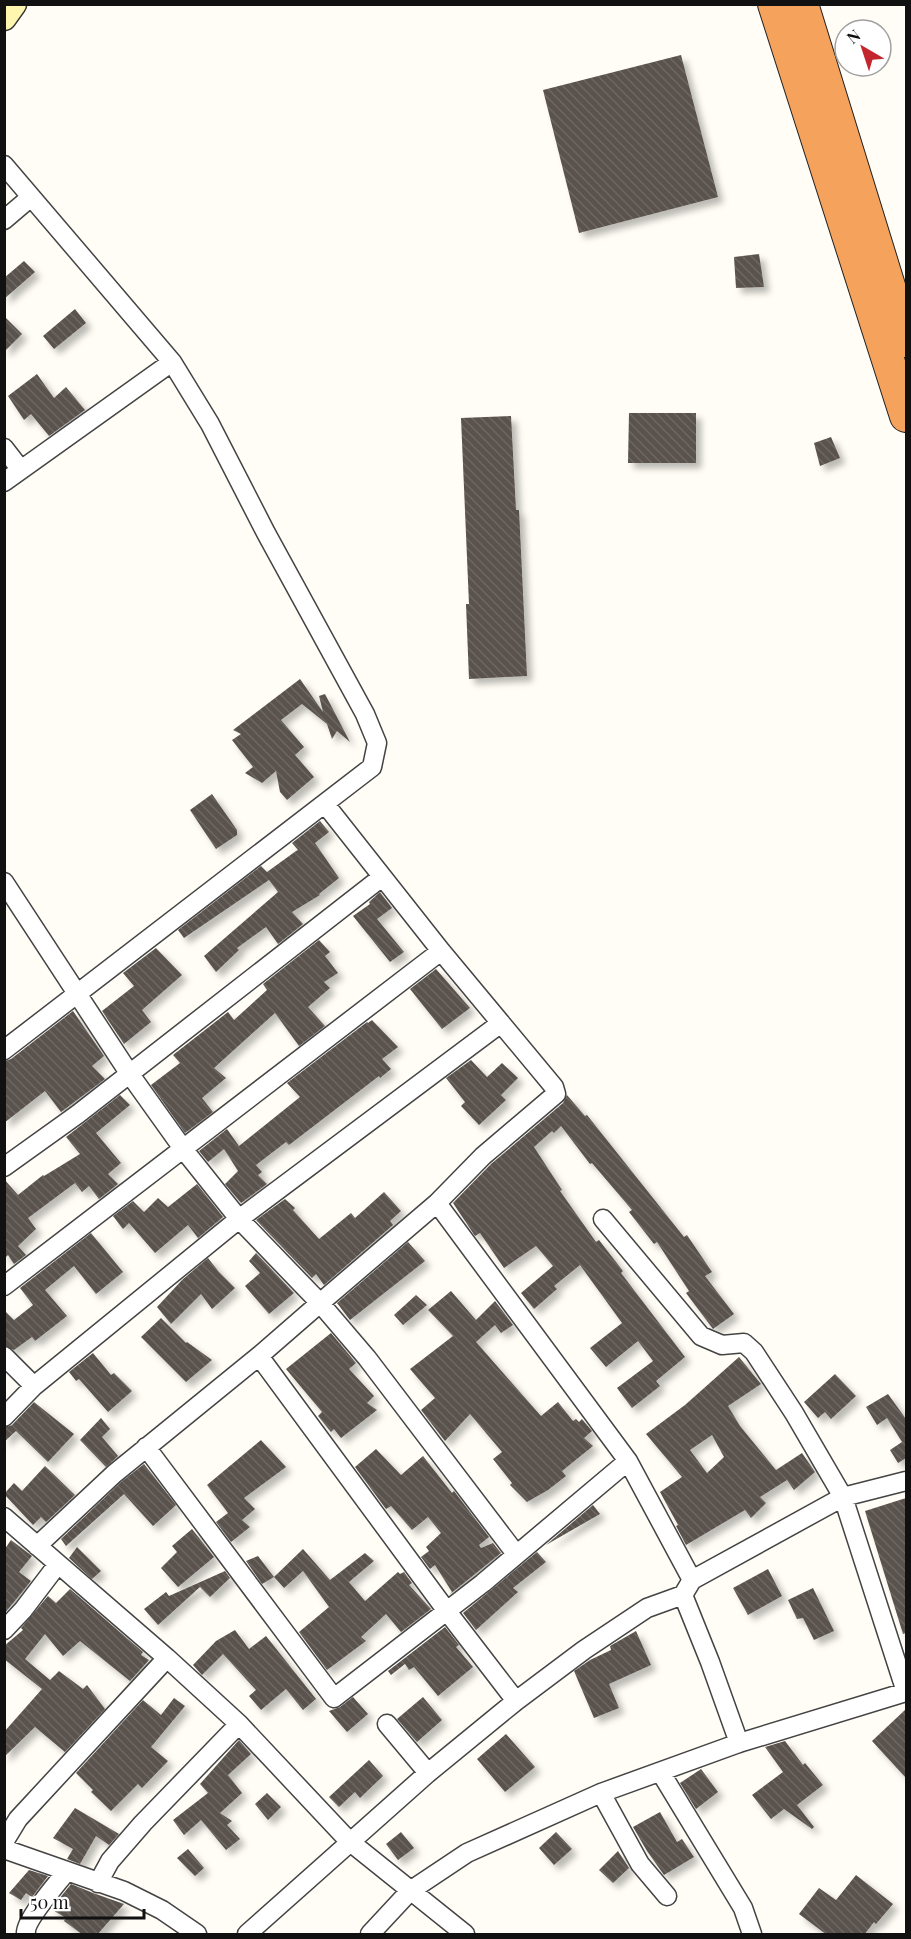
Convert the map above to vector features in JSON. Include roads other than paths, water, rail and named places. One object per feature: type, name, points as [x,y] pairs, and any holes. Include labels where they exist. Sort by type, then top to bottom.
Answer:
[{"type":"highway","points":[[774,4],[906,416]]},
{"type":"highway","points":[[802,4],[906,341]]},
{"type":"street","points":[[4,18],[14,4]]},
{"type":"street","points":[[4,165],[172,362],[210,424],[266,533],[365,714],[378,743],[372,767],[4,1050]]},
{"type":"street","points":[[4,219],[31,197]]},
{"type":"street","points":[[4,482],[172,362]]},
{"type":"street","points":[[4,448],[21,470]]},
{"type":"street","points":[[37,1546],[114,1474],[259,1356],[437,1203],[483,1156],[556,1094],[554,1087],[441,951],[325,804]]},
{"type":"street","points":[[4,1167],[78,1114],[382,877]]},
{"type":"street","points":[[4,882],[129,1073],[184,1150],[239,1219],[320,1304],[367,1358],[516,1554]]},
{"type":"street","points":[[4,1286],[441,951]]},
{"type":"street","points":[[4,1417],[34,1386],[239,1219],[501,1023]]},
{"type":"street","points":[[437,1203],[628,1461],[687,1587],[710,1662],[739,1743]]},
{"type":"street","points":[[370,1935],[410,1891],[467,1853],[601,1793],[739,1743],[906,1692],[843,1497],[794,1413],[754,1352],[744,1343],[722,1345],[701,1336],[603,1219]]},
{"type":"street","points":[[4,1356],[34,1386]]},
{"type":"street","points":[[259,1356],[516,1701]]},
{"type":"street","points":[[146,1447],[334,1698],[483,1583],[628,1461]]},
{"type":"street","points":[[247,1935],[349,1841],[428,1773],[516,1701],[584,1650],[647,1608],[843,1497],[906,1481]]},
{"type":"street","points":[[4,1517],[167,1658],[239,1725],[349,1841],[465,1935]]},
{"type":"street","points":[[4,1630],[23,1610],[58,1564]]},
{"type":"street","points":[[4,1842],[18,1819],[167,1658]]},
{"type":"street","points":[[387,1724],[428,1773]]},
{"type":"street","points":[[98,1883],[110,1861],[143,1823],[239,1725]]},
{"type":"street","points":[[660,1773],[743,1908],[752,1935]]},
{"type":"street","points":[[601,1793],[640,1864],[667,1896]]},
{"type":"street","points":[[4,1849],[124,1891],[162,1910],[197,1935]]},
{"type":"street","points":[[26,1935],[25,1930],[31,1919],[66,1872]]}]
